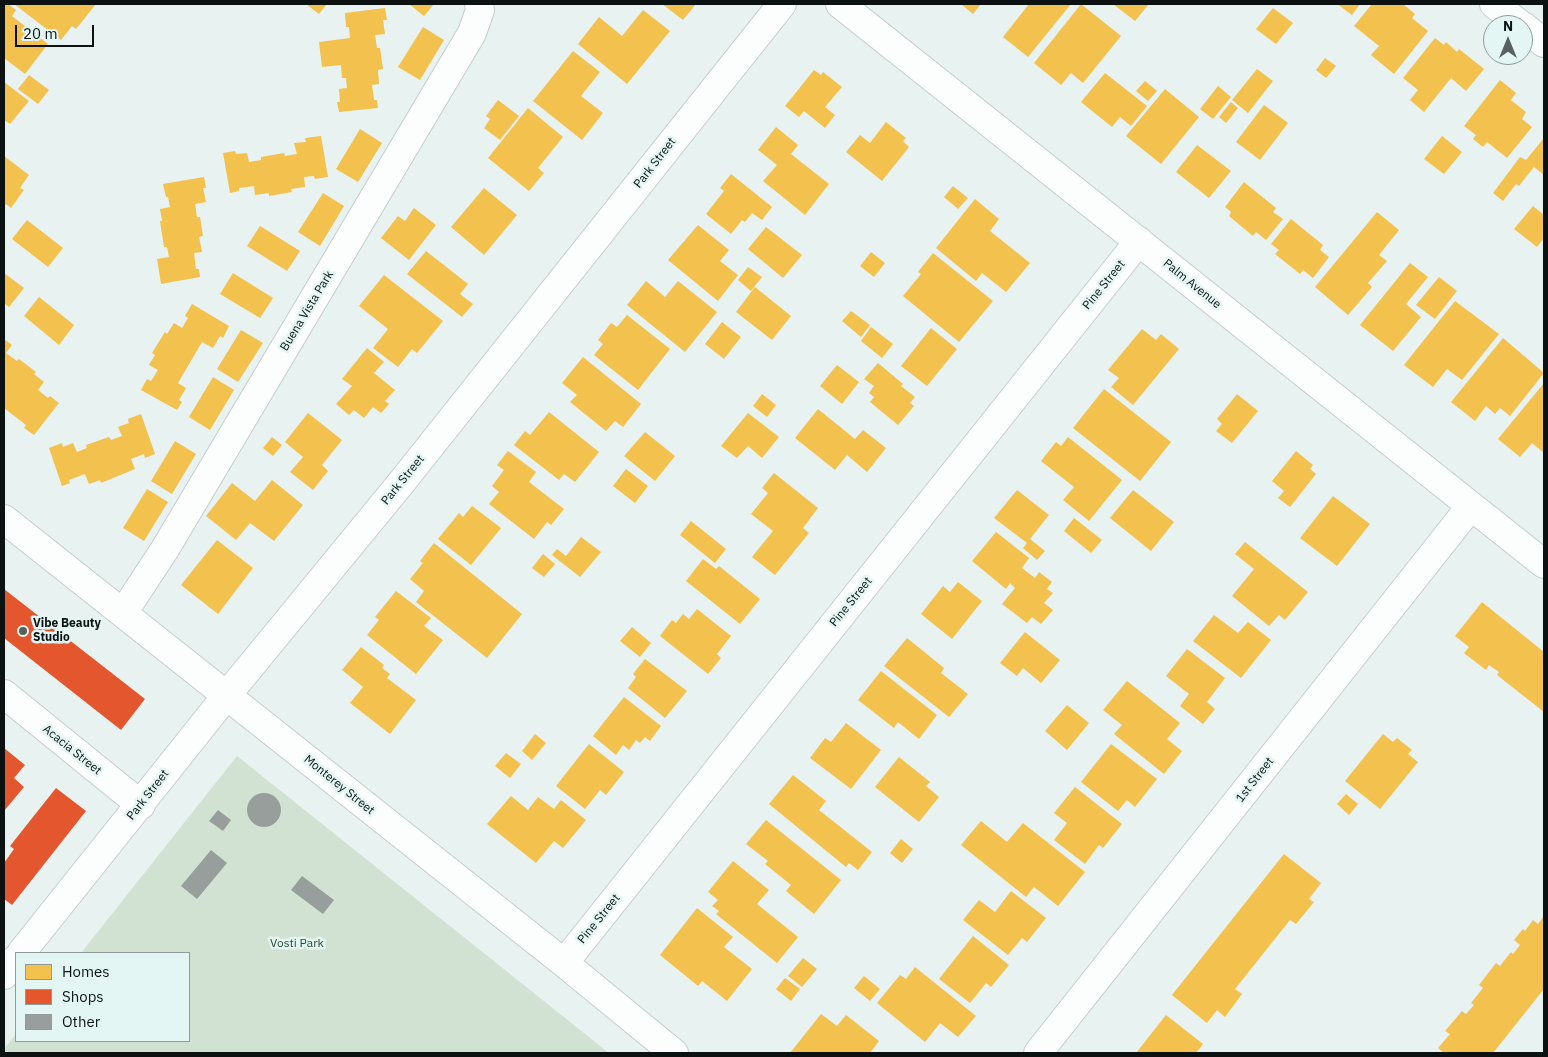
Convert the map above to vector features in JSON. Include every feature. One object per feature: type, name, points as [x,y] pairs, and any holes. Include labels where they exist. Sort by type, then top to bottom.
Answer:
[{"type":"street","name":"Buena Vista Park","points":[[123,613],[175,532],[472,33],[480,10],[479,4]]},
{"type":"street","name":"Park Street","points":[[22,952],[141,805],[227,694],[401,483],[782,4]]},
{"type":"street","name":"Palm Avenue","points":[[840,4],[1544,564]]},
{"type":"street","points":[[1494,4],[1508,15]]},
{"type":"street","points":[[1533,34],[1544,43]]},
{"type":"street","name":"Pine Street","points":[[564,963],[1139,241]]},
{"type":"street","name":"1st Street","points":[[1038,1053],[1471,506]]},
{"type":"street","name":"Monterey Street","points":[[4,519],[227,694],[674,1053]]},
{"type":"street","name":"Acacia Street","points":[[4,694],[141,805]]},
{"type":"street","points":[[4,975],[15,960]]},
{"type":"green space","name":"Vosti Park","points":[[237,756],[609,1053],[4,1053],[4,1049],[15,1035],[15,1042],[190,1042],[190,952],[82,952]]},
{"type":"building: Homes","points":[[4,4],[8,4],[16,10],[12,16],[48,44],[25,74],[4,58]]},
{"type":"building: Homes","points":[[14,4],[96,4],[76,29],[72,26],[61,40]]},
{"type":"building: Homes","points":[[306,4],[327,4],[319,14]]},
{"type":"building: Homes","points":[[409,4],[434,4],[424,16]]},
{"type":"building: Homes","points":[[662,4],[696,4],[683,20]]},
{"type":"building: Homes","points":[[961,4],[981,4],[973,14]]},
{"type":"building: Homes","points":[[1029,4],[1071,4],[1028,57],[1003,37]]},
{"type":"building: Homes","points":[[1081,4],[1121,36],[1083,83],[1071,73],[1061,85],[1034,63]]},
{"type":"building: Homes","points":[[1113,4],[1149,4],[1135,21]]},
{"type":"building: Homes","points":[[1337,4],[1360,4],[1352,15]]},
{"type":"building: Homes","points":[[1372,4],[1403,4],[1415,14],[1412,18],[1428,31],[1394,74],[1371,55],[1379,46],[1354,26]]},
{"type":"building: Homes","points":[[385,8],[387,20],[383,20],[385,34],[375,35],[377,48],[380,48],[383,69],[378,70],[379,84],[372,85],[374,100],[377,100],[378,108],[339,112],[337,102],[340,102],[339,89],[347,88],[346,78],[342,78],[341,65],[322,67],[319,42],[350,38],[349,27],[346,27],[345,13]]},
{"type":"building: Homes","points":[[1273,8],[1293,23],[1276,44],[1256,29]]},
{"type":"building: Homes","points":[[643,10],[670,31],[627,84],[578,44],[599,17],[622,36]]},
{"type":"building: Homes","points":[[423,27],[444,40],[420,80],[398,67]]},
{"type":"building: Homes","points":[[1435,38],[1444,45],[1446,42],[1457,52],[1459,49],[1484,69],[1466,91],[1451,78],[1424,112],[1410,100],[1418,90],[1403,78]]},
{"type":"building: Homes","points":[[573,51],[600,72],[581,96],[603,113],[582,140],[533,101]]},
{"type":"building: Homes","points":[[1325,58],[1336,66],[1326,78],[1316,70]]},
{"type":"building: Homes","points":[[1257,69],[1273,81],[1248,113],[1232,100]]},
{"type":"building: Homes","points":[[814,70],[821,75],[823,72],[842,87],[825,107],[835,115],[825,128],[804,111],[799,117],[785,106]]},
{"type":"building: Homes","points":[[1105,73],[1147,106],[1131,126],[1120,117],[1112,127],[1081,102]]},
{"type":"building: Homes","points":[[29,75],[49,90],[38,104],[18,89]]},
{"type":"building: Homes","points":[[1500,80],[1516,93],[1511,100],[1526,112],[1522,119],[1532,127],[1507,158],[1487,142],[1483,147],[1473,139],[1476,135],[1464,126]]},
{"type":"building: Homes","points":[[1145,81],[1157,91],[1148,101],[1136,91]]},
{"type":"building: Homes","points":[[4,82],[29,101],[10,124],[4,120]]},
{"type":"building: Homes","points":[[1218,86],[1231,97],[1213,119],[1200,109]]},
{"type":"building: Homes","points":[[1165,89],[1199,117],[1161,164],[1126,136]]},
{"type":"building: Homes","points":[[498,100],[519,116],[500,140],[484,128],[490,119],[486,116]]},
{"type":"building: Homes","points":[[1231,102],[1238,108],[1226,123],[1219,117]]},
{"type":"building: Homes","points":[[1264,105],[1288,123],[1260,160],[1236,142]]},
{"type":"building: Homes","points":[[528,108],[563,137],[538,168],[544,173],[529,191],[488,158]]},
{"type":"building: Homes","points":[[886,122],[906,138],[903,141],[909,147],[882,181],[846,152],[860,135],[870,143]]},
{"type":"building: Homes","points":[[776,127],[798,145],[791,154],[829,184],[805,215],[763,181],[777,165],[758,150]]},
{"type":"building: Homes","points":[[360,129],[382,143],[358,182],[336,169]]},
{"type":"building: Homes","points":[[321,136],[328,177],[315,179],[314,176],[304,177],[305,187],[291,189],[292,192],[269,196],[269,193],[255,195],[254,186],[239,188],[239,191],[230,193],[223,153],[235,151],[236,154],[247,153],[249,162],[261,160],[261,157],[284,153],[285,156],[297,154],[294,143],[306,142],[305,138]]},
{"type":"building: Homes","points":[[1442,136],[1462,152],[1444,174],[1424,159]]},
{"type":"building: Homes","points":[[1544,138],[1544,175],[1534,167],[1519,186],[1516,184],[1503,201],[1493,193],[1520,157],[1526,160]]},
{"type":"building: Homes","points":[[1197,145],[1231,171],[1209,198],[1176,172]]},
{"type":"building: Homes","points":[[4,156],[29,175],[20,188],[24,190],[11,208],[6,204],[4,207]]},
{"type":"building: Homes","points":[[731,174],[772,207],[762,220],[752,213],[745,222],[742,220],[731,234],[706,214],[724,191],[720,188]]},
{"type":"building: Homes","points":[[204,177],[206,188],[203,188],[206,202],[195,204],[197,217],[200,217],[203,236],[199,237],[202,252],[194,253],[196,269],[199,269],[200,277],[161,284],[157,259],[169,257],[167,247],[164,247],[160,209],[170,207],[163,184]]},
{"type":"building: Homes","points":[[1244,182],[1276,208],[1273,212],[1283,219],[1266,240],[1256,232],[1253,236],[1229,216],[1231,212],[1225,207]]},
{"type":"building: Homes","points":[[953,186],[968,198],[958,209],[944,197]]},
{"type":"building: Homes","points":[[484,188],[517,215],[484,255],[451,227]]},
{"type":"building: Homes","points":[[323,193],[344,206],[320,246],[298,232]]},
{"type":"building: Homes","points":[[975,199],[999,219],[990,231],[1030,263],[1006,292],[982,273],[976,281],[936,248]]},
{"type":"building: Homes","points":[[1533,206],[1544,215],[1544,238],[1537,247],[1514,229]]},
{"type":"building: Homes","points":[[414,208],[436,225],[409,260],[381,238],[398,216],[405,221]]},
{"type":"building: Homes","points":[[1377,212],[1399,230],[1379,255],[1387,261],[1368,283],[1372,287],[1348,315],[1315,287]]},
{"type":"building: Homes","points":[[1291,219],[1323,245],[1320,250],[1329,257],[1313,278],[1303,270],[1300,274],[1275,254],[1279,250],[1271,244]]},
{"type":"building: Homes","points":[[27,220],[63,248],[48,267],[12,239]]},
{"type":"building: Homes","points":[[698,225],[729,250],[720,261],[738,275],[718,301],[668,260]]},
{"type":"building: Homes","points":[[260,226],[300,251],[287,271],[247,246]]},
{"type":"building: Homes","points":[[766,227],[802,255],[783,278],[748,249]]},
{"type":"building: Homes","points":[[426,251],[468,284],[460,294],[473,304],[462,317],[407,274]]},
{"type":"building: Homes","points":[[871,252],[885,263],[874,277],[860,266]]},
{"type":"building: Homes","points":[[933,253],[993,301],[959,342],[903,296],[921,274],[918,272]]},
{"type":"building: Homes","points":[[1410,263],[1428,277],[1406,304],[1421,317],[1393,351],[1360,325]]},
{"type":"building: Homes","points":[[748,267],[762,277],[751,291],[738,280]]},
{"type":"building: Homes","points":[[4,273],[24,288],[9,307],[4,303]]},
{"type":"building: Homes","points":[[233,273],[273,298],[260,318],[220,294]]},
{"type":"building: Homes","points":[[384,275],[443,321],[417,353],[412,349],[398,367],[373,348],[388,329],[359,306]]},
{"type":"building: Homes","points":[[1439,277],[1457,291],[1435,319],[1416,305]]},
{"type":"building: Homes","points":[[646,281],[665,297],[678,281],[717,312],[685,352],[627,305]]},
{"type":"building: Homes","points":[[755,287],[791,316],[772,340],[736,312]]},
{"type":"building: Homes","points":[[39,297],[74,325],[59,345],[24,316]]},
{"type":"building: Homes","points":[[1455,301],[1499,334],[1462,380],[1447,369],[1433,387],[1404,365]]},
{"type":"building: Homes","points":[[192,304],[229,326],[223,338],[220,336],[213,348],[202,342],[178,383],[186,388],[179,400],[182,402],[177,410],[141,390],[147,379],[151,381],[158,370],[149,365],[155,355],[152,353],[165,332],[167,334],[174,323],[182,328],[188,318],[185,316]]},
{"type":"building: Homes","points":[[851,311],[870,325],[861,337],[842,321]]},
{"type":"building: Homes","points":[[627,315],[670,349],[638,390],[594,355],[603,344],[598,340],[611,323],[617,327]]},
{"type":"building: Homes","points":[[722,322],[741,337],[724,359],[705,344]]},
{"type":"building: Homes","points":[[871,327],[893,344],[882,358],[861,341]]},
{"type":"building: Homes","points":[[931,328],[957,349],[927,386],[901,366]]},
{"type":"building: Homes","points":[[1142,329],[1156,340],[1161,334],[1179,349],[1133,405],[1111,387],[1119,378],[1108,370]]},
{"type":"building: Homes","points":[[241,330],[263,343],[238,382],[217,369]]},
{"type":"building: Homes","points":[[1503,338],[1544,373],[1510,416],[1500,408],[1495,414],[1486,406],[1475,421],[1451,402]]},
{"type":"building: Homes","points":[[4,339],[12,345],[6,353],[17,361],[19,359],[36,372],[34,374],[44,382],[38,390],[48,398],[50,396],[59,403],[34,435],[24,428],[26,425],[4,408]]},
{"type":"building: Homes","points":[[367,348],[384,362],[374,373],[395,390],[385,401],[389,404],[381,413],[373,407],[364,418],[354,410],[349,415],[336,404],[352,386],[342,379]]},
{"type":"building: Homes","points":[[583,357],[641,404],[623,427],[615,421],[606,431],[570,402],[577,395],[562,383]]},
{"type":"building: Homes","points":[[878,363],[915,397],[910,403],[914,406],[898,425],[870,402],[874,397],[869,393],[874,386],[864,379]]},
{"type":"building: Homes","points":[[837,365],[859,382],[842,404],[820,386]]},
{"type":"building: Homes","points":[[213,377],[234,390],[210,430],[189,417]]},
{"type":"building: Homes","points":[[1544,383],[1544,453],[1532,443],[1520,457],[1498,439]]},
{"type":"building: Homes","points":[[1104,389],[1171,442],[1140,481],[1073,428]]},
{"type":"building: Homes","points":[[762,394],[776,405],[767,417],[753,406]]},
{"type":"building: Homes","points":[[1237,394],[1258,411],[1232,443],[1216,431],[1222,424],[1217,419]]},
{"type":"building: Homes","points":[[818,409],[855,439],[863,430],[886,448],[867,472],[847,455],[835,470],[795,438]]},
{"type":"building: Homes","points":[[549,412],[599,452],[575,482],[564,474],[559,480],[514,445],[525,431],[530,435]]},
{"type":"building: Homes","points":[[308,413],[342,440],[322,465],[328,471],[313,490],[290,472],[303,457],[285,442]]},
{"type":"building: Homes","points":[[748,413],[779,437],[762,458],[748,446],[737,458],[721,446]]},
{"type":"building: Homes","points":[[141,414],[155,454],[145,458],[144,454],[131,459],[135,469],[101,483],[100,480],[89,484],[85,474],[69,480],[70,483],[62,486],[49,448],[62,443],[63,447],[73,443],[77,452],[87,448],[86,445],[109,437],[111,440],[122,436],[118,427],[129,423],[128,419]]},
{"type":"building: Homes","points":[[645,432],[675,456],[655,481],[624,456]]},
{"type":"building: Homes","points":[[272,437],[282,445],[273,456],[263,448]]},
{"type":"building: Homes","points":[[1068,437],[1122,480],[1089,521],[1063,500],[1074,487],[1041,461],[1056,442],[1061,446]]},
{"type":"building: Homes","points":[[175,441],[196,454],[172,494],[151,481]]},
{"type":"building: Homes","points":[[508,451],[536,472],[529,482],[564,509],[551,525],[547,522],[534,539],[489,504],[499,492],[492,486],[504,470],[497,465]]},
{"type":"building: Homes","points":[[1296,451],[1313,465],[1310,469],[1316,474],[1290,507],[1278,498],[1284,491],[1272,481]]},
{"type":"building: Homes","points":[[626,469],[648,486],[635,503],[613,486]]},
{"type":"building: Homes","points":[[774,473],[818,508],[803,528],[809,533],[775,575],[752,557],[773,531],[751,514],[768,493],[762,488]]},
{"type":"building: Homes","points":[[272,480],[303,505],[274,541],[250,523],[236,540],[206,516],[232,483],[255,501]]},
{"type":"building: Homes","points":[[147,489],[168,502],[144,541],[123,528]]},
{"type":"building: Homes","points":[[1017,490],[1049,515],[1030,539],[1045,551],[1037,560],[1023,548],[1027,543],[994,518]]},
{"type":"building: Homes","points":[[1133,490],[1174,522],[1151,551],[1110,518]]},
{"type":"building: Homes","points":[[1333,496],[1370,524],[1337,566],[1300,538]]},
{"type":"building: Homes","points":[[472,506],[501,528],[471,565],[438,539],[459,513],[463,517]]},
{"type":"building: Homes","points":[[1074,518],[1102,540],[1091,553],[1064,531]]},
{"type":"building: Homes","points":[[691,521],[726,549],[715,563],[680,535]]},
{"type":"building: Homes","points":[[996,532],[1029,558],[1022,568],[1035,578],[1039,572],[1052,582],[1047,589],[1053,593],[1044,603],[1053,610],[1041,624],[1032,617],[1027,623],[1002,604],[1015,588],[1010,583],[1006,589],[972,561]]},
{"type":"building: Homes","points":[[581,537],[601,552],[580,577],[552,555],[557,549],[566,556]]},
{"type":"building: Homes","points":[[217,540],[253,568],[218,614],[181,585]]},
{"type":"building: Homes","points":[[1245,542],[1308,592],[1285,620],[1279,615],[1269,626],[1232,596],[1254,569],[1235,554]]},
{"type":"building: Homes","points":[[434,543],[522,614],[487,658],[416,602],[424,591],[410,579],[423,563],[420,561]]},
{"type":"building: Homes","points":[[543,554],[555,564],[544,577],[532,568]]},
{"type":"building: Homes","points":[[703,559],[716,569],[719,566],[760,599],[740,624],[686,581]]},
{"type":"building: Homes","points":[[958,582],[982,601],[952,639],[921,614],[943,586],[950,592]]},
{"type":"building: Homes","points":[[396,591],[431,618],[424,626],[443,640],[416,674],[367,635],[379,620],[375,617]]},
{"type":"building: Homes","points":[[1482,602],[1544,652],[1544,712],[1497,675],[1499,672],[1489,665],[1486,670],[1464,653],[1469,647],[1455,636]]},
{"type":"building: Homes","points":[[697,609],[731,636],[717,654],[721,658],[708,674],[660,636],[672,620],[676,623],[683,614],[689,619]]},
{"type":"building: Homes","points":[[1214,615],[1238,633],[1248,622],[1271,640],[1241,678],[1193,641]]},
{"type":"building: Homes","points":[[632,627],[651,643],[640,657],[620,641]]},
{"type":"building: Homes","points":[[1025,632],[1060,660],[1041,683],[1023,668],[1017,676],[1000,663]]},
{"type":"building: Homes","points":[[907,638],[944,668],[941,673],[968,694],[949,717],[884,666]]},
{"type":"building: Homes","points":[[361,647],[384,665],[382,668],[390,674],[387,678],[416,700],[390,734],[350,703],[363,687],[342,670]]},
{"type":"building: Homes","points":[[1187,649],[1225,678],[1207,702],[1215,709],[1203,724],[1180,706],[1189,694],[1166,676]]},
{"type":"building: Homes","points":[[645,659],[687,691],[665,718],[628,688],[636,677],[633,674]]},
{"type":"building: Homes","points":[[881,671],[937,715],[919,739],[898,722],[894,728],[858,700]]},
{"type":"building: Homes","points":[[1127,681],[1180,723],[1167,739],[1182,751],[1164,774],[1114,734],[1122,725],[1103,710]]},
{"type":"building: Homes","points":[[624,697],[661,726],[650,741],[645,737],[640,743],[636,740],[629,750],[623,745],[616,755],[593,736]]},
{"type":"building: Homes","points":[[1067,705],[1089,723],[1067,750],[1045,731]]},
{"type":"building: Homes","points":[[846,723],[881,750],[851,789],[810,758],[825,738],[831,742]]},
{"type":"building: Homes","points":[[535,734],[546,743],[532,760],[522,751]]},
{"type":"building: Homes","points":[[1383,734],[1393,742],[1397,738],[1412,750],[1408,754],[1418,762],[1380,809],[1345,781]]},
{"type":"building: Homes","points":[[589,744],[624,772],[606,795],[600,790],[585,809],[556,786]]},
{"type":"building: Homes","points":[[1111,744],[1157,779],[1135,807],[1127,800],[1118,811],[1081,782]]},
{"type":"building: Homes","points":[[506,753],[521,764],[510,778],[495,766]]},
{"type":"building: Homes","points":[[899,757],[930,782],[926,786],[939,797],[919,822],[875,787]]},
{"type":"building: Homes","points":[[793,775],[826,801],[819,810],[872,852],[858,870],[849,863],[846,867],[769,804]]},
{"type":"building: Homes","points":[[1075,787],[1122,824],[1103,848],[1099,845],[1085,864],[1054,840],[1067,823],[1054,813]]},
{"type":"building: Homes","points":[[1346,794],[1358,804],[1349,815],[1337,804]]},
{"type":"building: Homes","points":[[511,796],[528,810],[538,797],[554,809],[561,800],[586,820],[563,848],[554,841],[536,863],[487,824]]},
{"type":"building: Homes","points":[[766,820],[841,880],[814,914],[786,891],[791,885],[765,864],[768,861],[746,844]]},
{"type":"building: Homes","points":[[981,821],[1007,842],[1023,823],[1085,872],[1058,906],[1034,887],[1026,897],[961,845]]},
{"type":"building: Homes","points":[[901,839],[913,849],[902,863],[890,853]]},
{"type":"building: Homes","points":[[1284,854],[1321,883],[1309,899],[1314,902],[1296,924],[1290,920],[1235,989],[1242,994],[1225,1017],[1217,1010],[1207,1023],[1172,995]]},
{"type":"building: Homes","points":[[733,861],[769,890],[757,904],[798,937],[777,963],[716,914],[719,911],[712,906],[718,900],[708,892]]},
{"type":"building: Homes","points":[[1011,891],[1046,918],[1027,942],[1022,938],[1008,955],[963,920],[979,900],[995,912]]},
{"type":"building: Homes","points":[[697,908],[733,937],[724,947],[752,969],[727,1001],[702,981],[698,986],[660,955]]},
{"type":"building: Homes","points":[[1544,916],[1544,989],[1493,1053],[1444,1053],[1438,1048],[1450,1034],[1445,1031],[1462,1011],[1466,1014],[1474,1005],[1471,1003],[1483,988],[1479,985],[1496,963],[1500,966],[1511,952],[1513,954],[1520,945],[1514,940],[1523,929],[1525,931],[1533,920],[1538,924]]},
{"type":"building: Homes","points":[[973,936],[1009,965],[991,987],[986,983],[970,1003],[939,979]]},
{"type":"building: Homes","points":[[803,958],[817,969],[802,987],[788,976]]},
{"type":"building: Homes","points":[[915,967],[976,1016],[958,1037],[940,1023],[925,1042],[877,1003],[900,975],[906,979]]},
{"type":"building: Homes","points":[[864,976],[880,989],[870,1001],[854,988]]},
{"type":"building: Homes","points":[[785,978],[800,989],[791,1001],[776,989]]},
{"type":"building: Homes","points":[[821,1014],[837,1026],[846,1015],[879,1041],[870,1053],[790,1053]]},
{"type":"building: Homes","points":[[1166,1015],[1203,1044],[1196,1053],[1136,1053]]},
{"type":"building: Shops","points":[[4,589],[145,699],[121,730],[4,638]]},
{"type":"building: Shops","points":[[4,748],[25,765],[14,778],[24,787],[4,811]]},
{"type":"building: Shops","points":[[56,788],[86,811],[12,905],[4,899],[4,863],[14,849],[10,846]]},
{"type":"building: Other","points":[[264,793],[271,794],[276,798],[280,803],[280,817],[276,822],[271,826],[264,827],[257,826],[252,822],[248,817],[247,810],[248,803],[252,798],[257,794]]},
{"type":"building: Other","points":[[218,810],[231,820],[223,831],[209,821]]},
{"type":"building: Other","points":[[211,850],[227,863],[197,899],[181,886]]},
{"type":"building: Other","points":[[302,876],[334,900],[323,914],[291,890]]},
{"type":"place","name":"Vibe Beauty Studio","points":[[23,631]]}]
